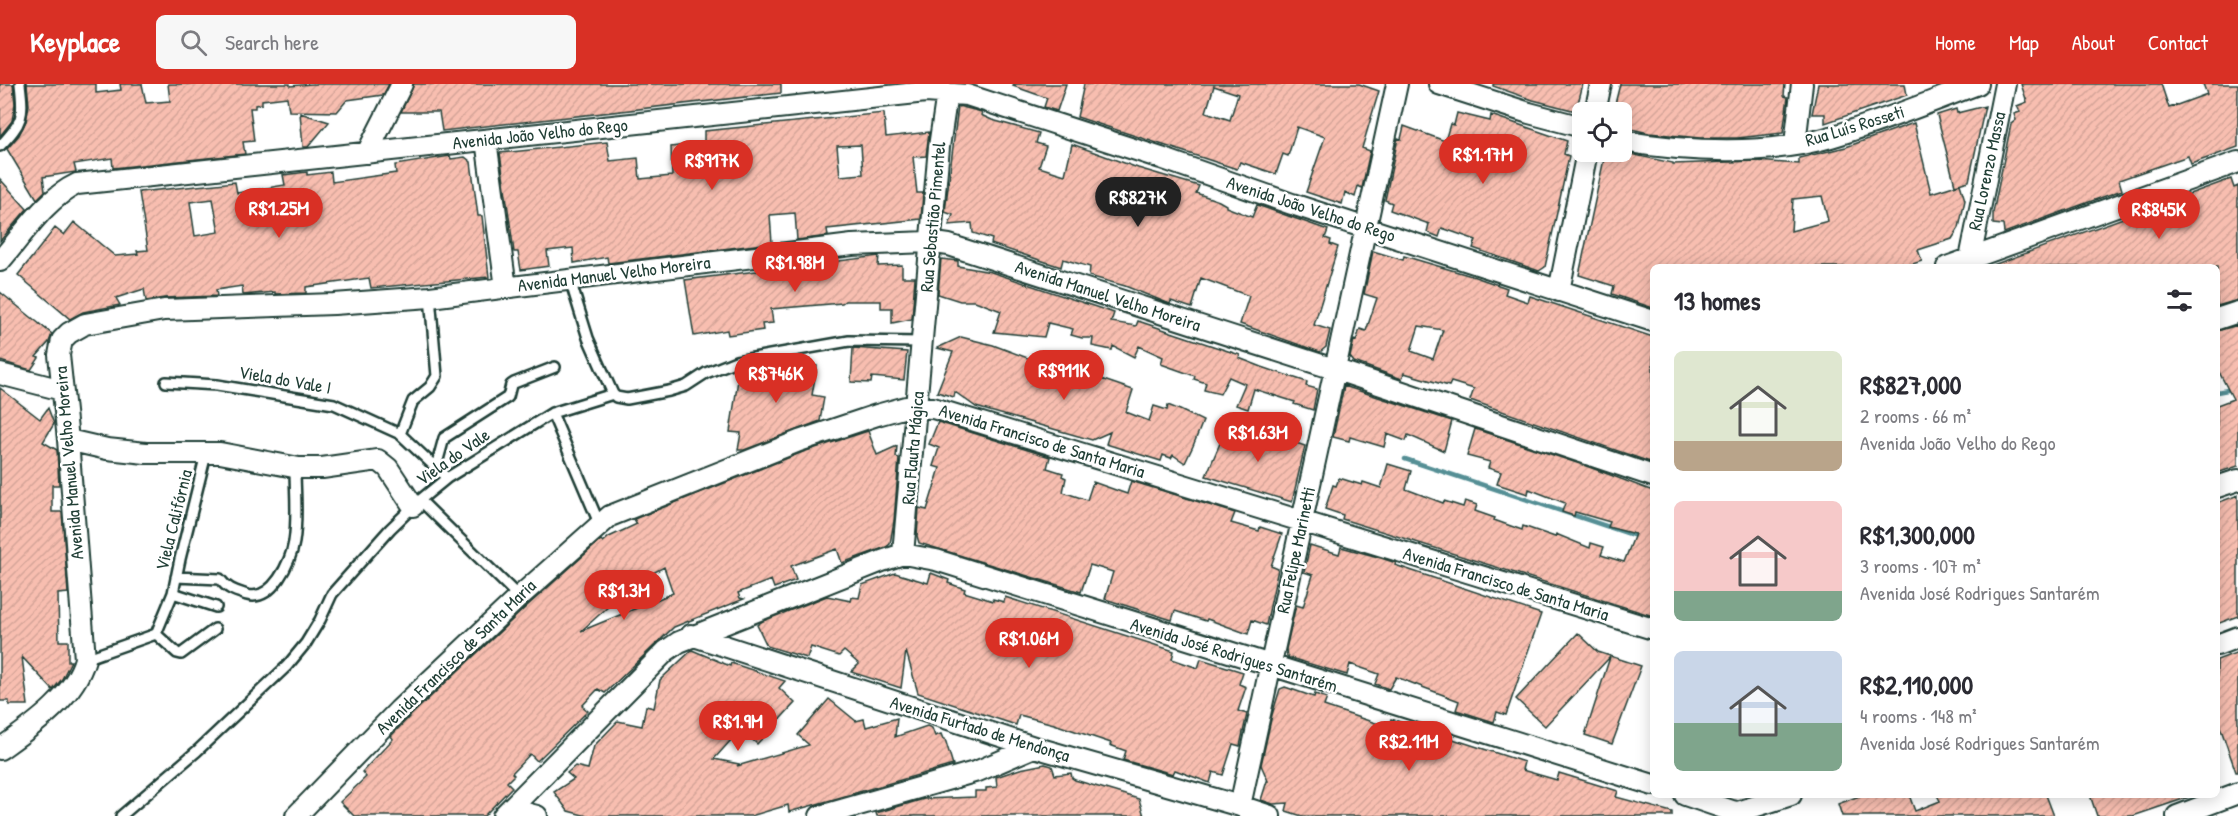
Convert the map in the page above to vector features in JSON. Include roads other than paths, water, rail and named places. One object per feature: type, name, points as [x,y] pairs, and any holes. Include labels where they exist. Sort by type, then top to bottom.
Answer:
[{"type":"street","points":[[366,153],[402,84]]},
{"type":"street","points":[[820,103],[834,84]]},
{"type":"street","name":"Rua Felipe Marinetti","points":[[1240,806],[1397,84]]},
{"type":"street","points":[[1439,84],[1572,124]]},
{"type":"street","points":[[1597,102],[1601,84]]},
{"type":"street","points":[[1794,144],[1802,84]]},
{"type":"street","name":"Rua Luís Rosseti","points":[[1632,143],[1685,149],[1764,149],[1794,144],[1830,137],[1978,84]]},
{"type":"street","name":"Rua Lorenzo Massa","points":[[1970,259],[2005,84]]},
{"type":"street","name":"Avenida João Velho do Rego","points":[[0,261],[45,208],[65,190],[77,184],[926,92],[967,95],[1650,320]]},
{"type":"street","name":"Rua Sebastião Pimentel","points":[[922,342],[939,147],[948,93]]},
{"type":"street","points":[[486,140],[506,288]]},
{"type":"street","points":[[1558,291],[1585,162]]},
{"type":"street","points":[[1956,264],[2238,162]]},
{"type":"street","name":"Avenida Manuel Velho Moreira","points":[[85,659],[62,390],[60,355],[62,340],[85,324],[164,310],[334,304],[430,297],[852,245],[931,242],[950,245],[1334,369],[1650,475]]},
{"type":"street","points":[[2220,318],[2238,312]]},
{"type":"street","name":"Rua Flauta Mágica","points":[[903,554],[922,342]]},
{"type":"street","points":[[0,374],[62,390]]},
{"type":"street","name":"Avenida Francisco de Santa Maria","points":[[296,816],[399,710],[599,523],[619,511],[799,441],[877,414],[906,407],[933,408],[1650,628]]},
{"type":"street","points":[[68,441],[107,449],[146,453],[220,453],[296,468],[313,469],[378,460],[388,468],[417,503]]},
{"type":"street","points":[[2220,486],[2238,480]]},
{"type":"street","points":[[506,813],[666,651],[691,635],[903,554]]},
{"type":"street","name":"Avenida José Rodrigues Santarém","points":[[903,554],[936,560],[1650,784]]},
{"type":"street","name":"Avenida Furtado de Mendonça","points":[[691,635],[1034,747],[1270,816]]},
{"type":"street","points":[[2220,644],[2238,637]]},
{"type":"street","points":[[0,748],[60,700],[78,677],[85,659]]},
{"type":"street","points":[[820,816],[978,771],[1034,747]]},
{"type":"street","points":[[2220,798],[2238,793]]},
{"type":"street","points":[[1696,798],[1741,812],[1782,798]]},
{"type":"street","points":[[2187,807],[2220,798]]},
{"type":"street","points":[[506,813],[537,816]]},
{"type":"lane","points":[[0,146],[15,130],[22,115],[20,84]]},
{"type":"lane","points":[[570,280],[588,338],[613,394]]},
{"type":"lane","points":[[400,434],[413,401],[430,387],[437,376],[430,297]]},
{"type":"lane","name":"Viela do Vale","points":[[121,816],[197,751],[287,666],[306,643],[332,594],[417,503],[447,478],[552,413],[613,394],[616,397],[627,399],[669,391],[686,386],[706,373],[736,361],[849,341],[922,342]]},
{"type":"lane","points":[[436,467],[444,438],[508,397],[514,383],[555,367]]},
{"type":"lane","name":"Viela do Vale I","points":[[166,382],[218,385],[334,404],[400,434],[447,478]]},
{"type":"lane","points":[[552,413],[599,523]]},
{"type":"lane","name":"Viela Califórnia","points":[[156,633],[174,593],[206,454]]},
{"type":"lane","points":[[176,577],[220,579],[228,589],[252,596],[261,595],[270,588],[281,573],[294,543],[296,468]]},
{"type":"lane","points":[[417,503],[519,597]]},
{"type":"lane","name":"Viela Califórnia","points":[[174,593],[216,607]]},
{"type":"lane","points":[[85,659],[156,633],[177,653],[181,654],[215,629]]},
{"type":"waterway","points":[[2220,391],[2238,388]]},
{"type":"waterway","points":[[1405,459],[1639,537]]}]
